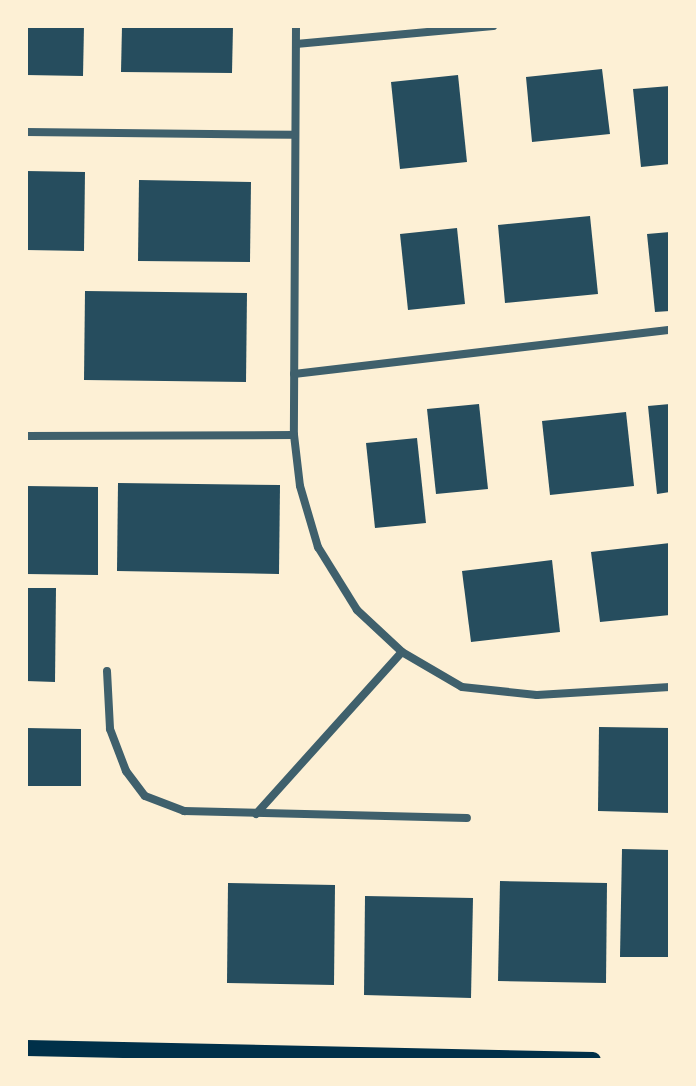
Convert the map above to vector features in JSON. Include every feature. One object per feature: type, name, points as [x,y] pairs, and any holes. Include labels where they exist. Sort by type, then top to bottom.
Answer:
[{"type":"main road","points":[[26,1048],[593,1060]]},
{"type":"street","points":[[296,26],[294,435],[300,486],[318,547],[357,610],[402,652],[462,687],[537,695],[670,687]]},
{"type":"street","points":[[296,44],[493,26]]},
{"type":"street","points":[[26,132],[295,135]]},
{"type":"street","points":[[294,374],[670,330]]},
{"type":"street","points":[[26,436],[294,435]]},
{"type":"street","points":[[256,814],[402,652]]},
{"type":"street","points":[[107,671],[110,729],[126,771],[145,796],[184,811],[467,818]]},
{"type":"building","points":[[26,26],[84,26],[83,76],[26,75]]},
{"type":"building","points":[[122,26],[233,26],[232,73],[121,72]]},
{"type":"building","points":[[602,69],[610,134],[532,142],[526,77]]},
{"type":"building","points":[[458,75],[467,162],[400,169],[391,82]]},
{"type":"building","points":[[670,86],[670,164],[641,167],[633,89]]},
{"type":"building","points":[[26,171],[85,172],[84,251],[26,250]]},
{"type":"building","points":[[139,180],[251,182],[250,262],[138,261]]},
{"type":"building","points":[[590,216],[598,294],[505,303],[498,225]]},
{"type":"building","points":[[457,228],[465,304],[408,310],[400,234]]},
{"type":"building","points":[[670,232],[670,311],[655,312],[647,234]]},
{"type":"building","points":[[85,291],[247,293],[246,382],[84,380]]},
{"type":"building","points":[[479,404],[488,489],[436,494],[427,409]]},
{"type":"building","points":[[670,404],[670,492],[657,494],[648,406]]},
{"type":"building","points":[[626,412],[634,486],[550,495],[542,421]]},
{"type":"building","points":[[417,438],[426,523],[375,528],[366,443]]},
{"type":"building","points":[[118,483],[280,485],[279,574],[117,571]]},
{"type":"building","points":[[26,486],[98,487],[98,575],[26,574]]},
{"type":"building","points":[[670,543],[670,615],[600,622],[591,552]]},
{"type":"building","points":[[552,560],[560,632],[471,642],[462,571]]},
{"type":"building","points":[[26,588],[56,588],[55,682],[26,681]]},
{"type":"building","points":[[599,727],[670,728],[670,813],[598,811]]},
{"type":"building","points":[[26,728],[81,729],[81,786],[26,786]]},
{"type":"building","points":[[622,849],[670,850],[670,957],[620,957]]},
{"type":"building","points":[[500,881],[607,883],[606,983],[498,981]]},
{"type":"building","points":[[228,883],[335,885],[334,985],[227,983]]},
{"type":"building","points":[[365,896],[473,898],[471,998],[364,995]]}]
